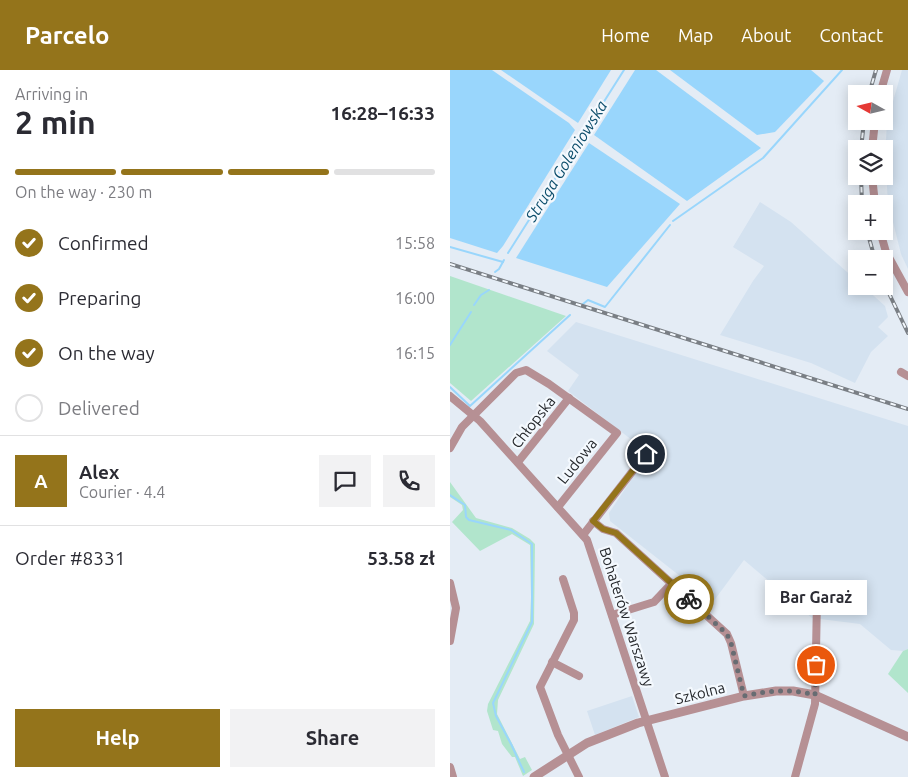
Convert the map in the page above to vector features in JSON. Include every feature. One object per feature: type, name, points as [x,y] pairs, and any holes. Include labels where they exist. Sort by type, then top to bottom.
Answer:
[{"type":"street","points":[[883,85],[887,70]]},
{"type":"street","points":[[883,240],[886,252],[908,292]]},
{"type":"street","points":[[450,448],[462,427],[516,372],[521,370],[530,372],[569,398]]},
{"type":"street","name":"Bohaterów Warszawy","points":[[450,396],[474,416],[583,534],[591,550],[665,777]]},
{"type":"street","name":"Ludowa","points":[[558,506],[617,433],[569,398]]},
{"type":"street","name":"Chłopska","points":[[518,462],[569,398]]},
{"type":"street","points":[[583,534],[646,454]]},
{"type":"street","points":[[593,521],[603,529],[616,533],[727,634],[744,696]]},
{"type":"street","points":[[563,579],[574,616],[540,687],[558,735],[579,777]]},
{"type":"street","points":[[450,583],[456,608],[450,641]]},
{"type":"street","points":[[612,616],[654,602],[672,583]]},
{"type":"street","points":[[795,777],[814,709],[817,599]]},
{"type":"street","points":[[552,662],[578,676]]},
{"type":"street","name":"Szkolna","points":[[534,777],[568,754],[587,744],[647,721],[764,692],[784,690],[815,695],[908,736]]},
{"type":"street","points":[[450,767],[453,777]]},
{"type":"shaded area","points":[[902,70],[908,70],[908,269],[901,254],[893,222],[893,195],[888,195],[887,185],[893,185],[893,140],[886,140],[887,130],[893,130],[893,101]]},
{"type":"shaded area","points":[[760,202],[791,222],[848,273],[848,295],[873,295],[885,306],[888,317],[878,327],[888,336],[871,352],[855,383],[811,363],[720,335],[764,266],[733,247]]},
{"type":"shaded area","points":[[576,322],[908,426],[908,649],[903,651],[891,650],[860,624],[812,618],[744,560],[713,602],[610,521],[609,513],[649,453],[568,391],[579,375],[547,351]]},
{"type":"shaded area","points":[[632,696],[639,717],[595,735],[587,711]]},
{"type":"green space","points":[[450,276],[566,316],[471,401],[450,383]]},
{"type":"green space","points":[[450,482],[476,518],[512,528],[535,544],[534,624],[498,700],[497,714],[520,759],[525,757],[532,770],[523,776],[515,757],[512,757],[502,744],[498,731],[493,730],[487,711],[488,704],[530,621],[530,545],[512,534],[480,551],[452,522],[463,510],[462,505],[450,497]]},
{"type":"green space","points":[[908,649],[908,693],[888,674],[903,651]]},
{"type":"water","points":[[450,70],[492,70],[569,123],[575,130],[497,253],[450,238]]},
{"type":"water","points":[[501,70],[611,70],[578,123]]},
{"type":"water","points":[[635,70],[656,70],[761,148],[687,201],[594,135]]},
{"type":"water","points":[[670,70],[811,70],[824,81],[775,132],[757,135]]},
{"type":"water","points":[[589,143],[680,204],[607,287],[516,258]]},
{"type":"waterway","name":"Struga Goleniowska","points":[[508,253],[624,70]]},
{"type":"waterway","points":[[673,221],[763,158],[842,70]]},
{"type":"waterway","points":[[583,304],[588,300],[605,307],[670,225]]},
{"type":"waterway","points":[[450,247],[503,262]]},
{"type":"waterway","name":"Struga Goleniowska","points":[[495,272],[504,260]]},
{"type":"waterway","name":"Struga Goleniowska","points":[[474,305],[481,295],[489,290]]},
{"type":"waterway","name":"Struga Goleniowska","points":[[450,345],[471,312]]},
{"type":"waterway","points":[[450,387],[470,406],[570,315]]},
{"type":"waterway","name":"Struga Goleniowska","points":[[450,495],[465,505],[466,517],[469,520],[511,530],[532,544],[532,622],[493,703],[496,716],[524,772]]},
{"type":"railway","points":[[872,85],[876,70]]},
{"type":"railway","points":[[862,140],[863,130]]},
{"type":"railway","points":[[861,185],[862,195]]},
{"type":"railway","points":[[870,240],[872,250]]},
{"type":"railway","points":[[450,264],[908,409]]},
{"type":"railway","points":[[890,295],[908,333]]},
{"type":"way so far","points":[[689,599],[727,634],[744,696],[784,690],[815,695],[816,665]]},
{"type":"place","name":"Bar Garaż","points":[[816,665]]},
{"type":"route","points":[[646,454],[593,521],[603,529],[616,533],[689,599]]}]
